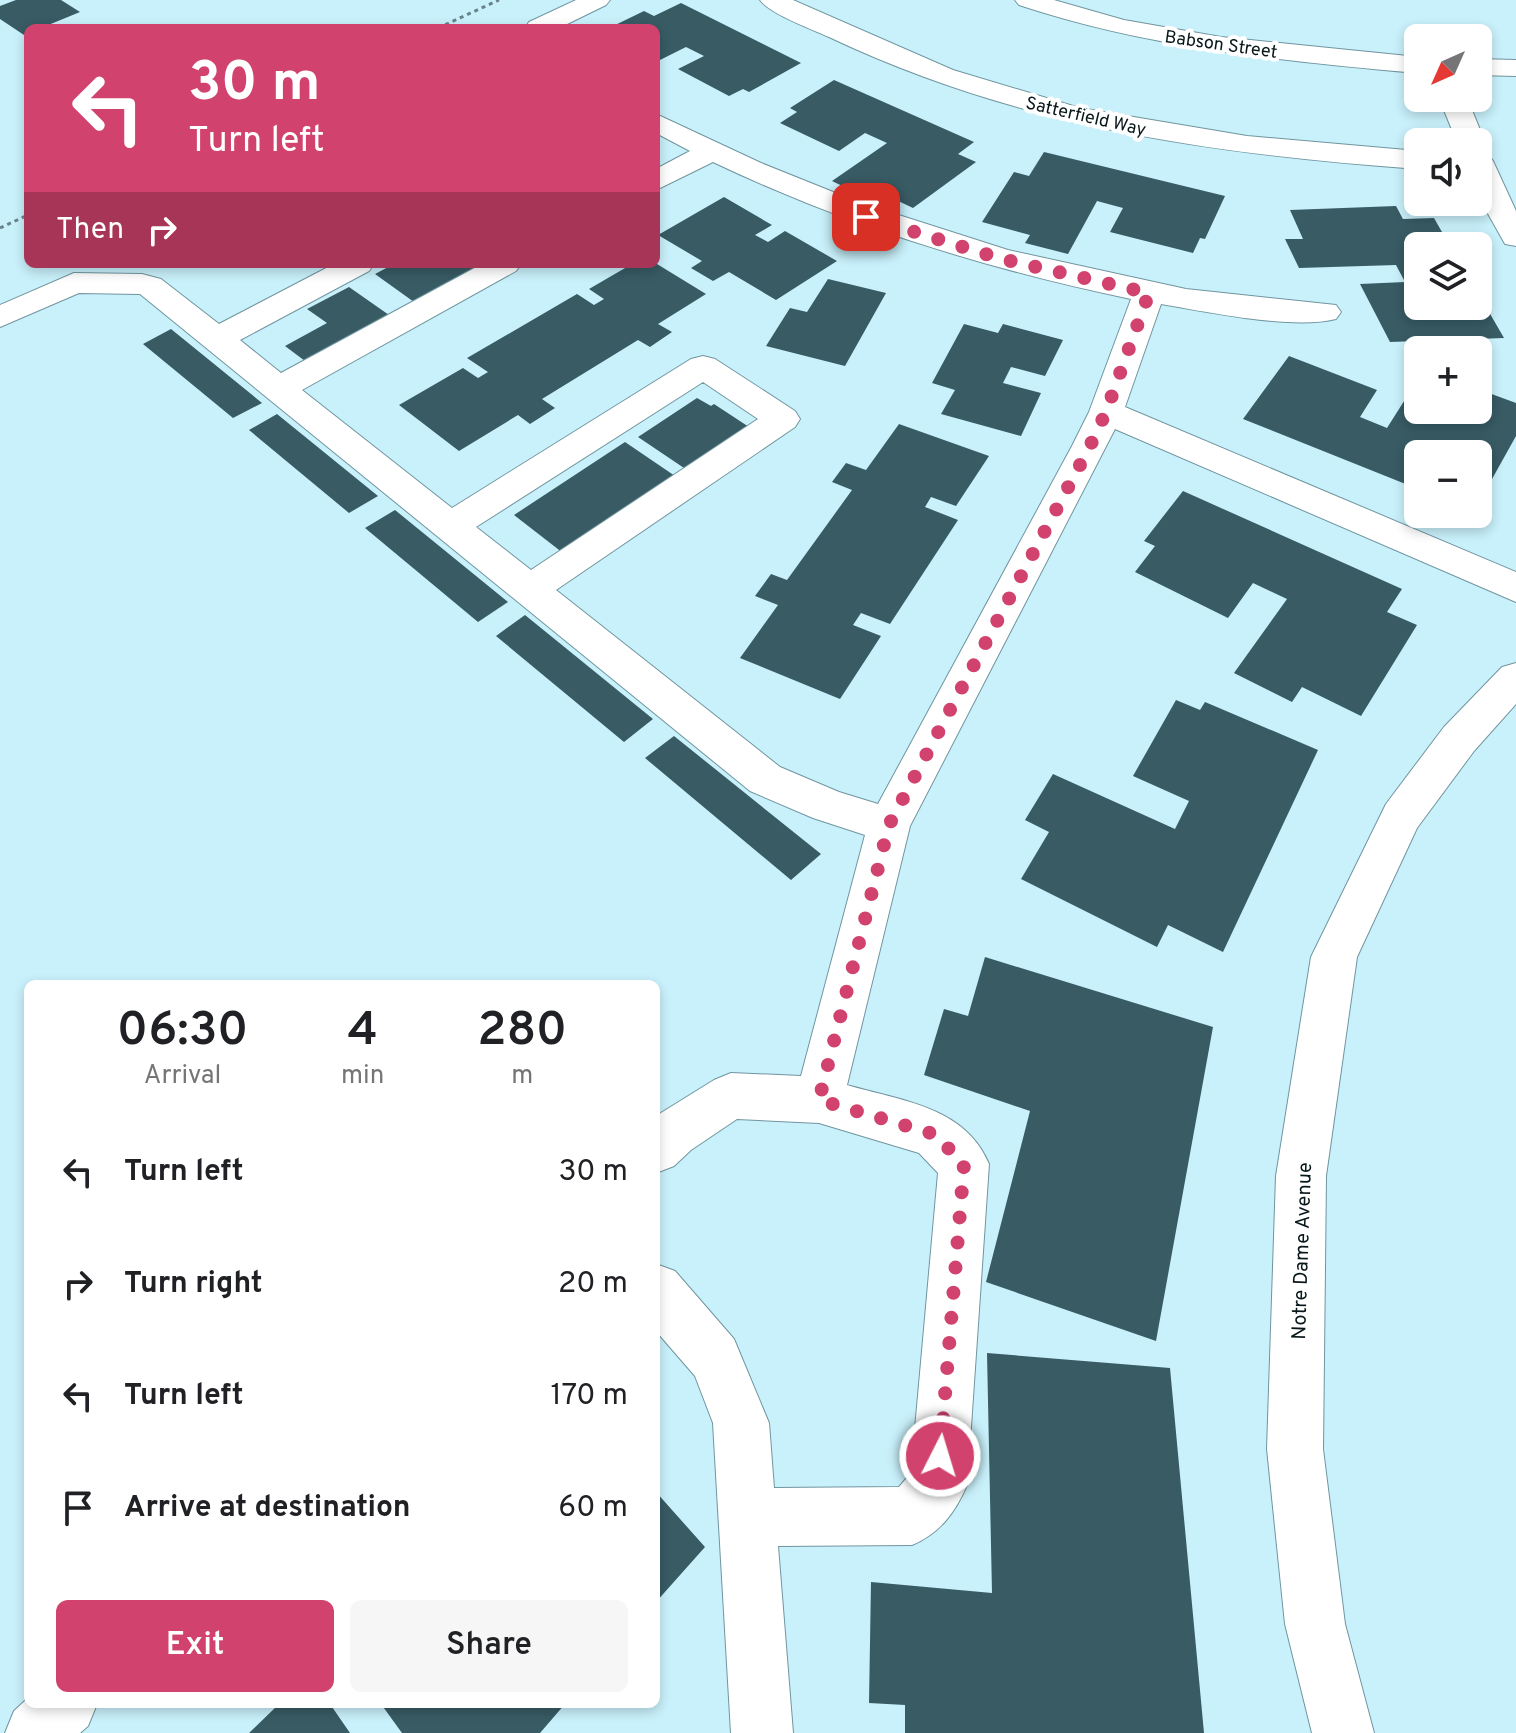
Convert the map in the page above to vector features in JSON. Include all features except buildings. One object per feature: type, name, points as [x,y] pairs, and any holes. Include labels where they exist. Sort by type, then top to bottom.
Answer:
[{"type":"street","points":[[546,24],[597,0]]},
{"type":"street","name":"Satterfield Way","points":[[773,0],[874,48],[968,85],[1075,116],[1173,136],[1325,154],[1404,159]]},
{"type":"street","name":"Babson Street","points":[[1028,0],[1078,18],[1220,47],[1404,64]]},
{"type":"street","points":[[1492,67],[1516,68]]},
{"type":"street","points":[[660,124],[711,151],[838,208],[1002,259],[1149,293],[1270,311],[1325,312]]},
{"type":"street","points":[[660,179],[711,151]]},
{"type":"street","points":[[1492,180],[1516,237]]},
{"type":"street","points":[[217,339],[350,268]]},
{"type":"street","points":[[277,389],[498,268]]},
{"type":"street","points":[[0,317],[74,283],[150,286],[765,779],[828,806],[889,825]]},
{"type":"street","points":[[819,1100],[889,825],[1106,412],[1149,293]]},
{"type":"street","points":[[0,326],[16,340],[0,347]]},
{"type":"street","points":[[450,526],[703,367],[783,419],[529,590]]},
{"type":"street","points":[[1106,412],[1516,588]]},
{"type":"street","name":"Notre Dame Avenue","points":[[1343,1733],[1315,1624],[1295,1449],[1301,1176],[1334,957],[1401,817],[1459,739],[1516,678]]},
{"type":"street","points":[[660,1145],[673,1133],[731,1096],[819,1100],[934,1134],[964,1164],[938,1485],[912,1516],[747,1517]]},
{"type":"street","points":[[660,1295],[715,1358],[741,1423],[762,1733]]},
{"type":"street","points":[[36,1733],[62,1708]]},
{"type":"path","points":[[447,24],[499,0]]},
{"type":"path","points":[[0,228],[24,217]]},
{"type":"route","points":[[866,217],[1002,259],[1149,293],[1106,412],[1090,446],[889,825],[819,1100],[934,1134],[964,1164],[940,1456]]}]
